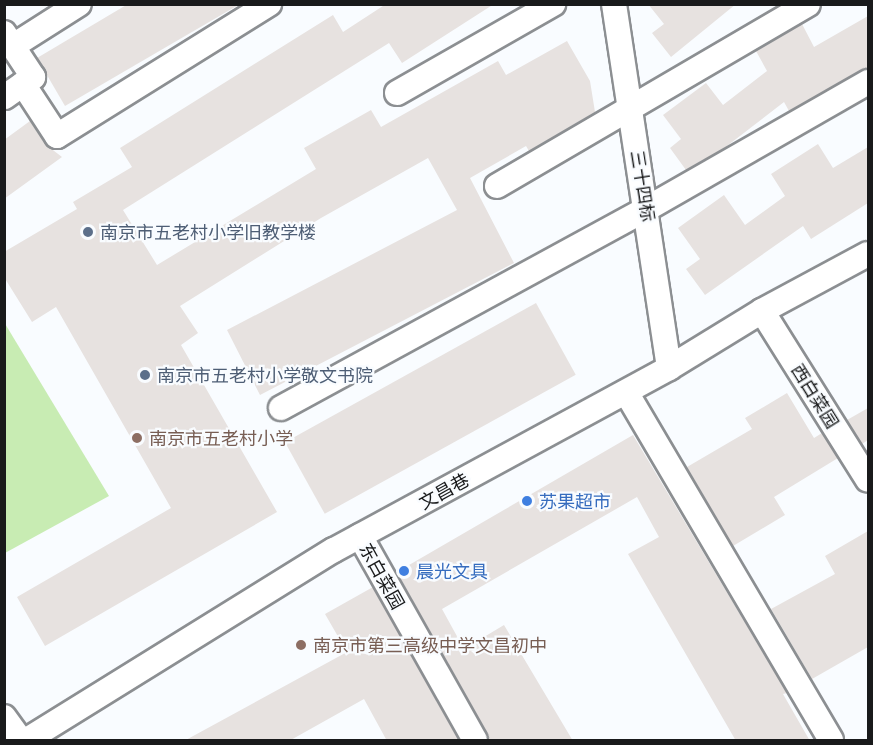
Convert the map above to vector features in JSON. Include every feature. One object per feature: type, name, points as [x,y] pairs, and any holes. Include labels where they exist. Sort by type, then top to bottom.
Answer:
[{"type":"street","points":[[79,4],[9,39],[33,77],[14,90],[57,136],[269,4]]},
{"type":"street","points":[[396,93],[553,4]]},
{"type":"street","name":"三十四标","points":[[614,4],[648,208],[669,368]]},
{"type":"street","points":[[497,186],[631,110],[808,4]]},
{"type":"street","points":[[281,408],[648,208],[868,82]]},
{"type":"street","name":"文昌巷","points":[[27,741],[360,536],[626,392],[762,311],[868,254]]},
{"type":"street","name":"西白菜园","points":[[762,311],[868,480]]},
{"type":"street","points":[[626,392],[831,741]]},
{"type":"street","name":"东白菜园","points":[[360,536],[475,741]]},
{"type":"street","points":[[4,717],[21,741]]},
{"type":"green space","points":[[4,322],[109,496],[5,553],[4,553]]},
{"type":"building","points":[[128,4],[240,4],[65,106],[37,58]]},
{"type":"building","points":[[386,4],[494,4],[402,63],[389,43],[123,210],[157,265],[316,169],[304,148],[371,110],[381,127],[498,61],[506,75],[567,41],[590,81],[595,112],[529,151],[526,146],[470,178],[514,263],[260,395],[227,330],[457,210],[428,158],[321,218],[180,306],[198,333],[181,345],[277,512],[45,646],[17,597],[171,508],[56,307],[32,322],[4,277],[4,252],[77,209],[73,202],[132,167],[120,148],[333,15],[343,32]]},
{"type":"building","points":[[648,4],[736,4],[671,57],[652,33],[664,24]]},
{"type":"building","points":[[868,16],[868,68],[789,111],[784,102],[723,149],[686,170],[670,148],[681,139],[663,115],[706,83],[723,105],[767,71],[756,51],[802,24],[814,47]]},
{"type":"building","points":[[30,121],[45,144],[62,157],[4,199],[4,140]]},
{"type":"building","points":[[818,144],[833,168],[868,147],[868,203],[811,239],[803,226],[705,295],[686,269],[700,259],[678,228],[724,195],[745,225],[785,196],[771,174]]},
{"type":"building","points":[[536,303],[576,375],[325,514],[285,442]]},
{"type":"building","points":[[787,393],[814,438],[822,433],[838,458],[774,497],[785,515],[733,546],[687,467],[752,429],[745,418]]},
{"type":"building","points":[[868,408],[868,440],[862,444],[847,420]]},
{"type":"building","points":[[633,435],[787,693],[783,694],[810,741],[736,741],[628,554],[659,537],[637,497],[442,609],[464,649],[504,625],[573,741],[489,741],[397,572]]},
{"type":"building","points":[[868,531],[868,647],[812,679],[771,609],[835,574],[825,556]]},
{"type":"building","points":[[373,587],[459,741],[387,741],[364,699],[289,741],[184,741],[347,652],[325,614]]},
{"type":"place","name":"南京市五老村小学旧教学楼","points":[[88,232]]},
{"type":"place","name":"南京市五老村小学敬文书院","points":[[145,375]]},
{"type":"place","name":"南京市五老村小学","points":[[137,438]]},
{"type":"place","name":"苏果超市","points":[[527,501]]},
{"type":"place","name":"晨光文具","points":[[404,571]]},
{"type":"place","name":"南京市第三高级中学文昌初中","points":[[301,645]]}]
